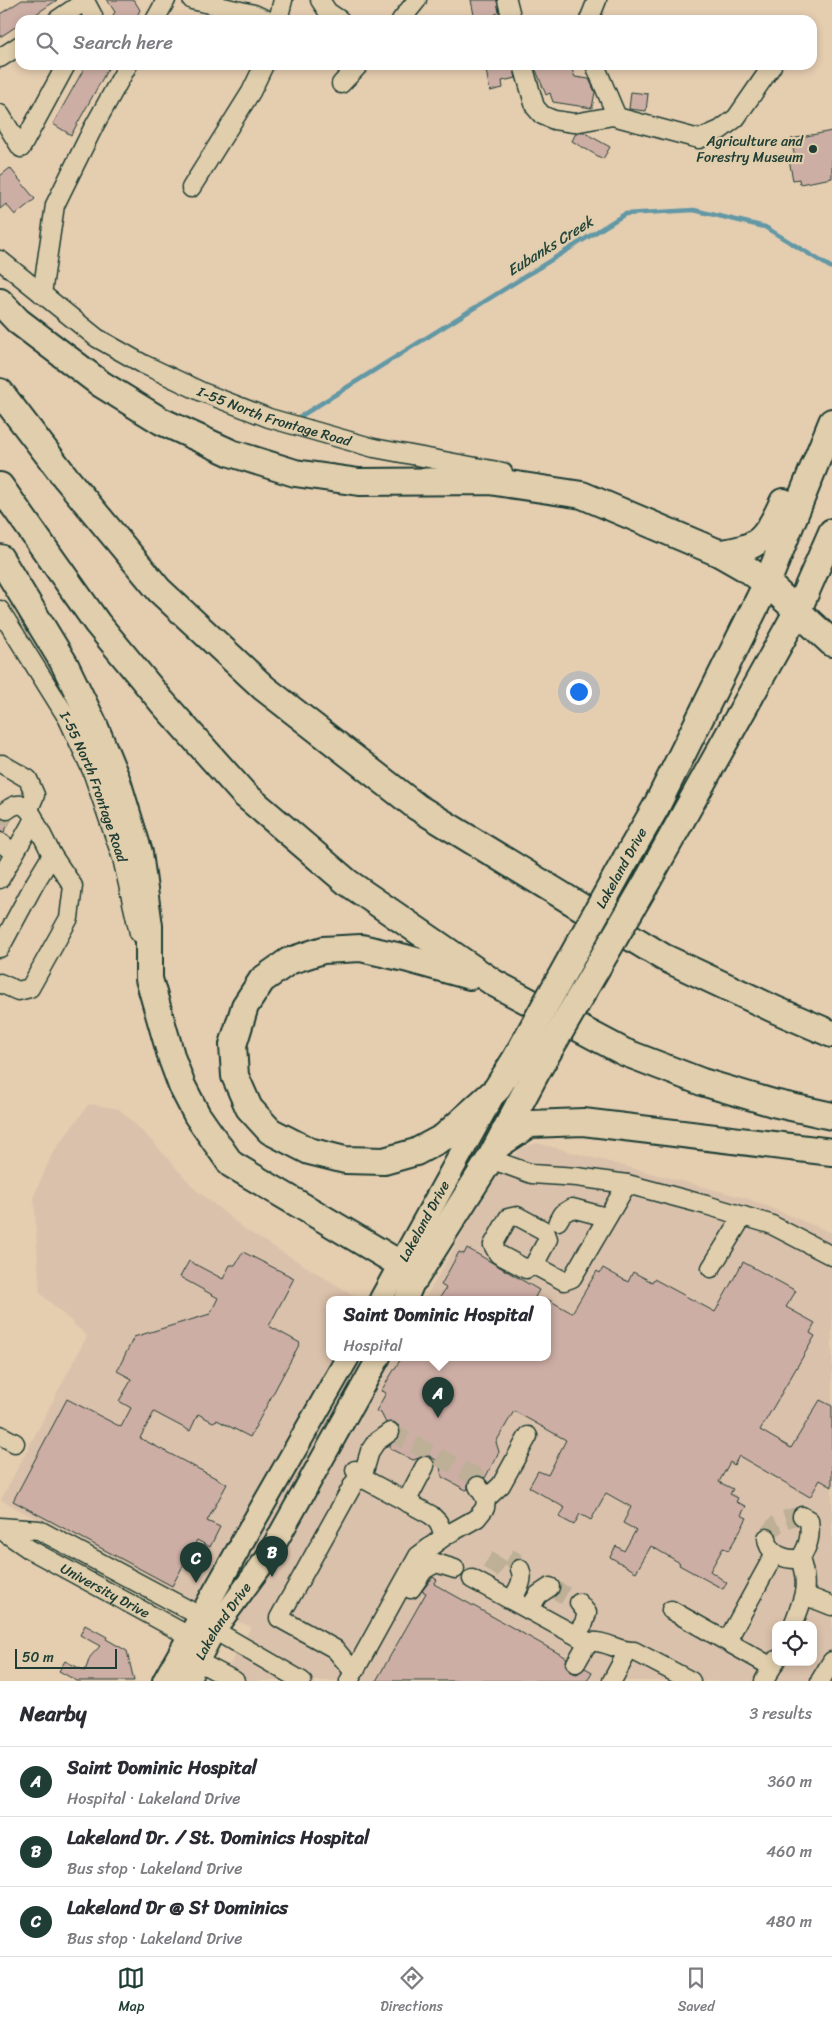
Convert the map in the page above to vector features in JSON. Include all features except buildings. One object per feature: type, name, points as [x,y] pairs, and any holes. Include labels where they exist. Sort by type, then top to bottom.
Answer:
[{"type":"highway","points":[[0,302],[18,321],[101,384],[161,421],[231,453],[295,473],[359,482],[490,481],[582,494],[719,552],[767,583],[796,612],[832,643]]},
{"type":"highway","points":[[0,392],[66,478],[159,590],[264,688],[416,807],[663,957],[832,1034]]},
{"type":"highway","points":[[719,552],[739,551],[753,544],[766,534],[832,408]]},
{"type":"highway","name":"Lakeland Drive","points":[[407,1281],[493,1153],[526,1065],[626,859],[656,807],[767,583],[832,422]]},
{"type":"highway","points":[[0,486],[97,623],[162,702],[244,794],[347,882],[494,983],[624,1052],[702,1082],[773,1103],[832,1116]]},
{"type":"highway","name":"Lakeland Drive","points":[[496,1090],[526,1065],[648,880],[796,612],[832,532]]},
{"type":"highway","points":[[0,558],[64,663],[94,725],[117,781],[139,853],[149,926],[148,979],[172,1059],[182,1086],[197,1115],[231,1164],[407,1281]]},
{"type":"highway","points":[[494,983],[405,958],[361,948],[323,950],[289,961],[262,980],[245,1006],[233,1045],[235,1076],[248,1108],[270,1131],[309,1151],[345,1160],[384,1161],[416,1152],[444,1137],[496,1090]]},
{"type":"highway","points":[[493,1153],[530,1124],[583,1122],[832,1152]]},
{"type":"main road","name":"Lakeland Drive","points":[[385,1296],[407,1281],[496,1090]]},
{"type":"main road","name":"Lakeland Drive","points":[[192,1671],[207,1623],[240,1546],[346,1361]]},
{"type":"main road","name":"Lakeland Drive","points":[[164,1681],[189,1636],[207,1623],[265,1560],[377,1361]]},
{"type":"street","points":[[158,15],[166,0]]},
{"type":"street","points":[[192,0],[253,15]]},
{"type":"street","points":[[279,15],[283,0]]},
{"type":"street","points":[[320,0],[328,12],[332,15]]},
{"type":"street","points":[[404,15],[417,0]]},
{"type":"street","points":[[507,0],[511,15]]},
{"type":"street","points":[[591,15],[597,0]]},
{"type":"street","points":[[64,15],[85,1],[92,15]]},
{"type":"street","points":[[0,58],[15,48]]},
{"type":"street","points":[[0,114],[21,148],[63,70]]},
{"type":"street","points":[[42,294],[55,205],[93,128],[125,70]]},
{"type":"street","points":[[191,188],[251,92],[262,70]]},
{"type":"street","points":[[341,84],[354,70]]},
{"type":"street","points":[[524,70],[535,107],[542,114],[554,120],[574,123],[617,117],[699,139],[720,130],[736,118],[769,70]]},
{"type":"street","points":[[596,70],[617,117]]},
{"type":"street","name":"I-55 North Frontage Road","points":[[0,260],[97,338],[202,392],[269,418],[374,448],[511,474],[582,494]]},
{"type":"street","name":"I-55 North Frontage Road","points":[[0,610],[68,720],[92,770],[122,858],[148,979]]},
{"type":"street","points":[[0,879],[32,814],[35,795],[28,779],[2,764]]},
{"type":"street","points":[[0,983],[18,991],[30,988],[68,918],[73,886],[52,855],[32,814],[21,804],[13,805],[7,810]]},
{"type":"street","points":[[0,842],[14,853]]},
{"type":"street","points":[[0,948],[52,855]]},
{"type":"street","points":[[493,1153],[532,1174],[577,1177],[626,1184],[770,1224],[832,1256]]},
{"type":"street","points":[[534,1265],[564,1281],[572,1278],[626,1184]]},
{"type":"street","points":[[558,1220],[562,1214],[572,1208],[606,1217]]},
{"type":"street","points":[[711,1268],[743,1216]]},
{"type":"street","points":[[351,1678],[335,1649],[279,1618],[370,1451],[376,1442],[390,1432]]},
{"type":"street","points":[[351,1678],[418,1556],[445,1536],[477,1518],[485,1508],[482,1492],[501,1485],[528,1436]]},
{"type":"street","points":[[406,1502],[425,1466]]},
{"type":"street","points":[[358,1473],[431,1515],[438,1522],[445,1536]]},
{"type":"street","points":[[800,1559],[808,1546],[811,1533],[809,1520],[802,1516]]},
{"type":"street","name":"University Drive","points":[[0,1528],[39,1530],[142,1585],[302,1681]]},
{"type":"street","name":"University Drive","points":[[0,1528],[29,1549],[189,1636]]},
{"type":"street","points":[[727,1641],[771,1546],[789,1560],[800,1559]]},
{"type":"street","points":[[794,1621],[804,1595],[806,1574],[800,1559]]},
{"type":"street","points":[[351,1678],[364,1673],[372,1663],[416,1580],[424,1570],[436,1563],[455,1569]]},
{"type":"street","points":[[512,1600],[522,1582],[523,1576],[520,1570]]},
{"type":"street","points":[[482,1579],[512,1600],[582,1639],[599,1641],[628,1651],[634,1651],[691,1681]]},
{"type":"street","points":[[131,1604],[142,1585]]},
{"type":"street","points":[[529,1610],[538,1594],[550,1587]]},
{"type":"street","points":[[804,1595],[832,1606]]},
{"type":"street","points":[[576,1663],[587,1613],[579,1603]]},
{"type":"street","points":[[671,1610],[727,1641],[771,1669]]},
{"type":"street","points":[[189,1636],[192,1671],[235,1681]]},
{"type":"street","points":[[612,1681],[628,1651]]},
{"type":"street","points":[[820,1681],[832,1660]]},
{"type":"shaded area","points":[[89,1104],[119,1109],[153,1142],[195,1189],[247,1231],[355,1296],[326,1296],[326,1361],[551,1361],[551,1296],[427,1296],[490,1184],[521,1148],[537,1143],[749,1199],[832,1233],[832,1681],[221,1681],[251,1627],[180,1596],[1,1500],[87,1336],[40,1293],[34,1196],[52,1154]]},
{"type":"waterway","name":"Eubanks Creek","points":[[301,416],[625,214],[694,210],[765,227],[832,268]]},
{"type":"tunnel","points":[[0,822],[7,810]]},
{"type":"tunnel","points":[[390,1432],[475,1476],[478,1486]]},
{"type":"tunnel","points":[[767,1538],[773,1528],[780,1522],[785,1519],[802,1516]]},
{"type":"tunnel","points":[[490,1572],[500,1557],[506,1556],[514,1560],[520,1569]]},
{"type":"tunnel","points":[[550,1587],[579,1603]]},
{"type":"place","name":"Agriculture and Forestry Museum","points":[[813,149]]},
{"type":"place","name":"Saint Dominic Hospital","points":[[438,1418]]},
{"type":"place","name":"Lakeland Dr. / St. Dominics Hospital","points":[[272,1577]]},
{"type":"place","name":"Lakeland Dr @ St Dominics","points":[[196,1583]]}]
